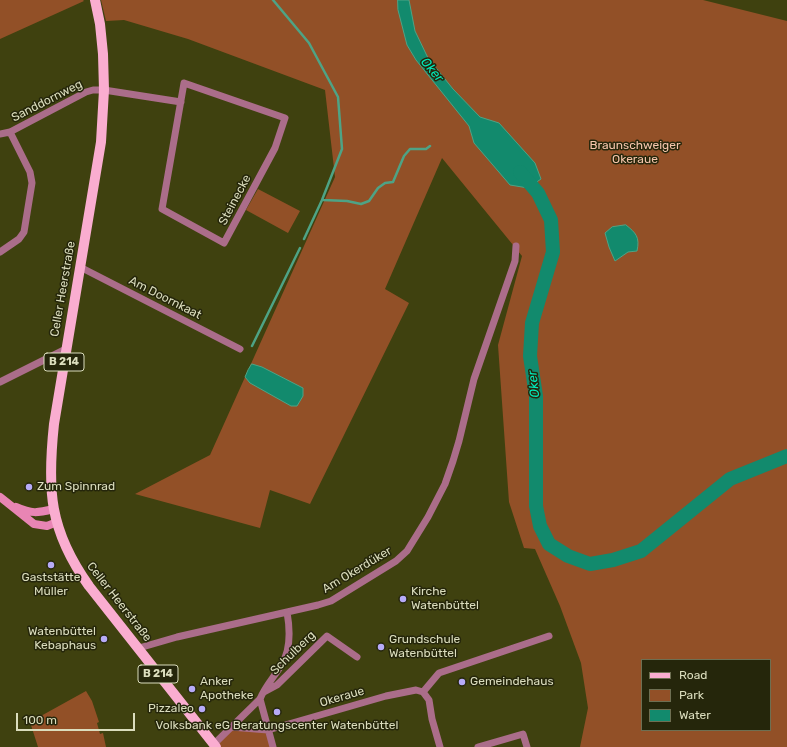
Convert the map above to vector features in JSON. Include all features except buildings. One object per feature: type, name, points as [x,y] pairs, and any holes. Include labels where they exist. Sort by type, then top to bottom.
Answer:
[{"type":"main road","name":"Celler Heerstraße","points":[[95,0],[100,24],[103,54],[104,90],[100,142],[54,424],[50,480],[54,509],[65,548],[77,570],[88,586],[139,648],[213,746]]},
{"type":"main road","points":[[0,497],[34,524],[47,526],[57,522]]},
{"type":"main road","points":[[12,506],[37,514],[54,509]]},
{"type":"street","name":"Steinecke","points":[[184,83],[285,118],[275,148],[224,243],[162,209],[181,102],[184,83]]},
{"type":"street","name":"Sanddornweg","points":[[0,134],[10,132],[86,92],[93,90],[104,90]]},
{"type":"street","points":[[104,90],[181,102]]},
{"type":"street","points":[[0,252],[19,239],[24,232],[32,184],[30,172],[10,132]]},
{"type":"street","name":"Am Okerdüker","points":[[139,648],[331,601],[396,561],[407,551],[428,517],[445,484],[459,441],[474,379],[515,261],[516,246]]},
{"type":"street","name":"Am Doornkaat","points":[[80,267],[240,349]]},
{"type":"street","points":[[0,382],[66,349]]},
{"type":"street","name":"Schulberg","points":[[261,696],[283,663],[287,650],[290,625],[287,612]]},
{"type":"street","name":"Schulberg","points":[[261,696],[277,685],[327,636],[357,657]]},
{"type":"street","points":[[440,747],[432,719],[429,700],[423,692],[439,673],[549,636]]},
{"type":"street","name":"Okeraue","points":[[268,730],[386,696],[416,690],[423,692]]},
{"type":"street","points":[[213,746],[261,696]]},
{"type":"street","points":[[261,696],[273,747]]},
{"type":"street","points":[[231,727],[268,730]]},
{"type":"street","points":[[478,747],[523,734],[527,747]]},
{"type":"green space","points":[[0,0],[83,0],[84,1],[0,39]]},
{"type":"green space","name":"Braunschweiger Okeraue","points":[[101,0],[703,0],[787,21],[787,747],[580,747],[588,708],[581,663],[560,606],[535,549],[524,548],[509,502],[498,345],[522,256],[442,158],[385,289],[409,303],[310,504],[270,490],[260,528],[135,494],[210,455],[335,177],[325,90],[188,39],[124,20],[106,21]]},
{"type":"green space","points":[[258,189],[300,211],[288,233],[246,210]]},
{"type":"green space","points":[[86,691],[92,701],[99,722],[97,723],[100,734],[103,733],[106,747],[38,747],[30,722]]},
{"type":"green space","points":[[231,727],[268,730],[273,747],[216,747]]},
{"type":"water","points":[[398,0],[409,0],[415,31],[428,58],[453,89],[480,117],[499,123],[535,163],[541,179],[528,188],[510,185],[474,143],[469,126],[416,60],[407,45],[398,10]]},
{"type":"water","points":[[626,225],[636,236],[638,242],[637,251],[628,252],[615,261],[605,233],[612,227]]},
{"type":"water","points":[[252,364],[262,367],[303,388],[303,396],[297,406],[291,406],[250,383],[245,377]]},
{"type":"waterway","points":[[273,0],[309,43],[338,97],[342,149],[322,200],[304,239]]},
{"type":"waterway","points":[[323,200],[347,201],[361,204],[369,201],[378,188],[385,183],[393,182],[404,156],[410,149],[426,149],[430,146]]},
{"type":"waterway","name":"Oker","points":[[520,172],[538,193],[551,220],[553,252],[532,323],[530,356],[536,396],[536,506],[540,526],[549,544],[568,556],[590,564],[613,560],[641,551],[730,479],[787,456]]},
{"type":"waterway","points":[[252,346],[300,248]]},
{"type":"place","name":"Zum Spinnrad","points":[[29,487]]},
{"type":"place","name":"Gaststätte Müller","points":[[51,565]]},
{"type":"place","name":"Kirche Watenbüttel","points":[[403,599]]},
{"type":"place","name":"Watenbüttel Kebaphaus","points":[[104,639]]},
{"type":"place","name":"Grundschule Watenbüttel","points":[[381,647]]},
{"type":"place","name":"Gemeindehaus","points":[[462,682]]},
{"type":"place","name":"Anker Apotheke","points":[[192,689]]},
{"type":"place","name":"Pizzaleo","points":[[202,709]]},
{"type":"place","name":"Volksbank eG Beratungscenter Watenbüttel","points":[[277,712]]}]
